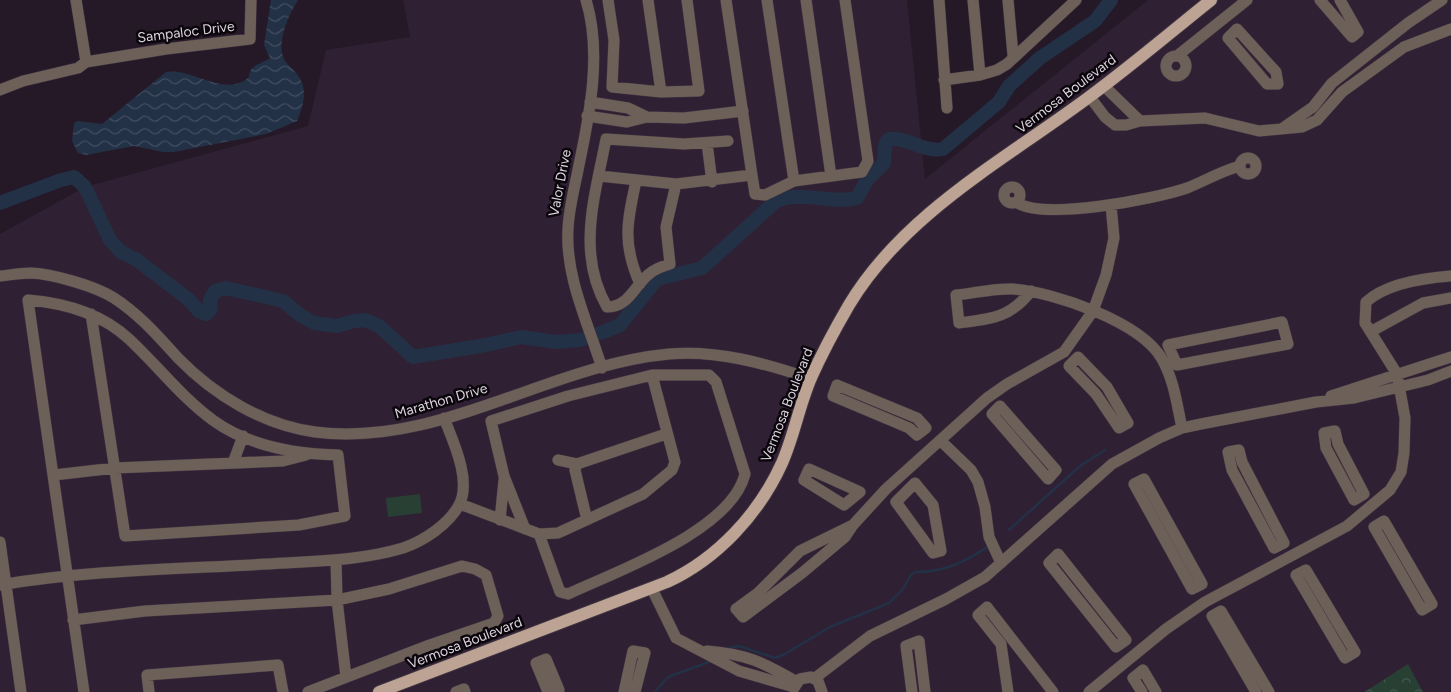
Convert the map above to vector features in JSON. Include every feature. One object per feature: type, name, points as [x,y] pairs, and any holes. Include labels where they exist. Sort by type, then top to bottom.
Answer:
[{"type":"main road","name":"Vermosa Boulevard","points":[[379,692],[652,589],[681,576],[722,546],[747,519],[768,490],[782,462],[810,379],[851,303],[881,263],[905,237],[952,196],[1090,97],[1211,0]]},
{"type":"street","points":[[0,90],[23,81],[78,68],[86,62],[76,0]]},
{"type":"street","name":"Sampaloc Drive","points":[[86,62],[166,49],[250,39],[251,0]]},
{"type":"street","name":"Valor Drive","points":[[586,0],[593,40],[593,66],[590,102],[569,214],[568,239],[570,265],[602,368]]},
{"type":"street","points":[[608,0],[614,40],[612,87],[661,92],[699,91],[687,0]]},
{"type":"street","points":[[648,0],[661,92]]},
{"type":"street","points":[[726,0],[755,194],[764,195],[794,181],[862,172],[868,161],[845,0]]},
{"type":"street","points":[[767,0],[794,181]]},
{"type":"street","points":[[806,0],[831,176]]},
{"type":"street","points":[[939,0],[947,108]]},
{"type":"street","points":[[973,0],[980,75]]},
{"type":"street","points":[[1008,0],[1014,55]]},
{"type":"street","points":[[944,80],[980,75],[997,70],[1076,0]]},
{"type":"street","points":[[1177,56],[1247,0]]},
{"type":"street","points":[[1320,0],[1352,36],[1358,32],[1340,0]]},
{"type":"street","points":[[1279,130],[1313,107],[1332,83],[1396,35],[1408,23],[1442,0]]},
{"type":"street","points":[[1222,21],[1232,33]]},
{"type":"street","points":[[1237,29],[1276,72],[1280,83],[1276,85],[1267,84],[1228,38],[1232,33],[1237,29]]},
{"type":"street","points":[[1090,97],[1105,118],[1115,125],[1126,126],[1140,120],[1206,118],[1259,131],[1302,127],[1317,120],[1342,92],[1404,48],[1451,29]]},
{"type":"street","points":[[1396,35],[1404,48]]},
{"type":"street","points":[[1332,83],[1342,92]]},
{"type":"street","points":[[1104,86],[1140,120]]},
{"type":"street","points":[[590,102],[628,108],[647,117]]},
{"type":"street","points":[[587,116],[626,122],[647,117],[684,118],[743,111]]},
{"type":"street","points":[[676,184],[666,227],[670,264],[648,274],[627,300],[617,307],[607,307],[590,259],[588,237],[590,216],[606,138],[666,144],[728,141]]},
{"type":"street","points":[[707,143],[712,182]]},
{"type":"street","points":[[1016,202],[1024,208],[1040,209],[1111,205],[1187,188],[1240,166]]},
{"type":"street","points":[[598,176],[676,184],[712,182],[752,175]]},
{"type":"street","points":[[636,181],[627,229],[630,261],[640,284]]},
{"type":"street","points":[[853,525],[826,536],[800,551],[758,593],[736,609],[743,617],[802,573],[845,536],[866,510],[894,482],[987,398],[1007,384],[1064,352],[1093,311],[1106,276],[1114,238],[1111,205]]},
{"type":"street","name":"Marathon Drive","points":[[0,276],[31,273],[88,286],[113,297],[138,314],[205,382],[234,402],[283,424],[314,432],[350,434],[388,432],[444,418],[602,368],[669,354],[706,354],[746,360],[810,379]]},
{"type":"street","points":[[1089,692],[1206,600],[1347,526],[1390,490],[1401,472],[1404,453],[1405,418],[1397,374],[1366,323],[1364,314],[1366,302],[1377,292],[1407,283],[1451,276]]},
{"type":"street","points":[[1031,291],[1022,303],[1009,313],[986,320],[959,323],[956,295],[1011,289],[1031,291],[1093,311],[1123,324],[1141,335],[1167,357],[1177,365],[1288,344],[1282,322],[1168,345],[1167,357],[1170,376],[1182,428]]},
{"type":"street","points":[[1372,331],[1422,303],[1451,298]]},
{"type":"street","points":[[84,692],[28,300],[57,302],[92,314],[128,338],[187,399],[215,422],[243,436],[278,448],[309,454],[338,455],[345,516],[299,526],[125,536],[92,314]]},
{"type":"street","points":[[1064,352],[1074,361]]},
{"type":"street","points":[[1078,357],[1107,387],[1128,422],[1119,428],[1096,394],[1069,366],[1074,361],[1078,357]]},
{"type":"street","points":[[1316,402],[1451,357]]},
{"type":"street","points":[[815,678],[870,636],[946,599],[985,577],[1112,464],[1158,438],[1182,428],[1316,402],[1354,398],[1428,380],[1451,371]]},
{"type":"street","points":[[460,504],[539,534],[558,533],[643,494],[672,470],[675,462],[666,434],[652,375]]},
{"type":"street","points":[[525,529],[504,476],[492,421],[568,396],[652,375],[709,375],[716,382],[745,474],[742,485],[732,499],[702,526],[675,545],[568,594],[560,592],[539,534]]},
{"type":"street","points":[[921,432],[926,428],[917,418],[837,385],[833,396],[909,428],[917,434],[921,432],[971,470],[978,482],[985,506],[989,537],[1001,563]]},
{"type":"street","points":[[987,398],[996,410]]},
{"type":"street","points":[[1000,406],[1056,470],[1048,479],[992,414],[996,410],[1000,406]]},
{"type":"street","points":[[3,585],[68,577],[336,560],[404,548],[442,527],[460,504],[463,477],[444,418]]},
{"type":"street","points":[[1335,431],[1338,444],[1364,494],[1358,497],[1354,500],[1326,448],[1324,433],[1335,431]]},
{"type":"street","points":[[558,460],[577,464],[666,434]]},
{"type":"street","points":[[233,463],[243,436]]},
{"type":"street","points":[[1239,450],[1242,462],[1284,544],[1280,546],[1274,548],[1232,470],[1228,452],[1239,450]]},
{"type":"street","points":[[54,476],[115,468],[283,461],[309,454]]},
{"type":"street","points":[[577,464],[576,470],[587,520]]},
{"type":"street","points":[[500,520],[504,476]]},
{"type":"street","points":[[1144,479],[1202,584],[1196,587],[1192,589],[1134,484],[1144,479]]},
{"type":"street","points":[[894,482],[904,493]]},
{"type":"street","points":[[915,483],[933,505],[941,551],[933,553],[896,502],[904,493],[915,483]]},
{"type":"street","points":[[1358,497],[1379,524]]},
{"type":"street","points":[[851,499],[866,510]]},
{"type":"street","points":[[1384,521],[1432,604],[1422,610],[1374,527],[1379,524],[1384,521]]},
{"type":"street","points":[[0,542],[3,585],[12,629],[21,692],[17,692]]},
{"type":"street","points":[[1280,546],[1300,572]]},
{"type":"street","points":[[1058,554],[1126,640],[1120,644],[1116,647],[1049,563],[1058,554]]},
{"type":"street","points":[[793,558],[802,573]]},
{"type":"street","points":[[336,560],[346,677]]},
{"type":"street","points":[[73,620],[145,610],[338,600],[389,589],[462,566],[475,569],[486,575],[498,616],[494,623],[308,692]]},
{"type":"street","points":[[1306,570],[1355,652],[1345,658],[1296,575],[1300,572],[1306,570]]},
{"type":"street","points":[[1196,587],[1216,614]]},
{"type":"street","points":[[652,589],[676,638],[703,650],[738,654],[764,662],[795,687],[807,676],[815,678],[821,685],[822,692]]},
{"type":"street","points":[[1008,692],[1001,644],[978,614],[987,607],[1053,692]]},
{"type":"street","points":[[1256,692],[1212,616],[1221,611],[1269,692]]},
{"type":"street","points":[[0,631],[12,629]]},
{"type":"street","points":[[912,692],[906,646],[919,641],[925,692]]},
{"type":"street","points":[[1120,644],[1138,674]]},
{"type":"street","points":[[624,692],[633,651],[645,653],[635,692]]},
{"type":"street","points":[[548,692],[536,663],[546,659],[559,690],[554,692]]},
{"type":"street","points":[[149,692],[143,672],[281,662],[283,692]]},
{"type":"street","points":[[1142,692],[1133,678],[1143,670],[1156,692]]},
{"type":"street","points":[[456,692],[464,689],[465,692]]},
{"type":"shaded area","points":[[403,0],[907,0],[925,179],[1148,0],[1451,0],[1451,692],[0,692],[0,234],[85,187],[308,126],[326,50],[410,37]]},
{"type":"green space","points":[[420,494],[422,513],[388,517],[386,498]]},
{"type":"green space","points":[[1408,664],[1423,692],[1365,692],[1366,691]]},
{"type":"water","points":[[271,0],[298,0],[285,28],[282,45],[284,59],[297,74],[303,87],[303,104],[297,121],[266,134],[174,152],[163,152],[134,146],[86,155],[78,153],[72,141],[74,123],[78,121],[102,124],[166,72],[187,74],[219,84],[230,85],[240,83],[249,77],[253,67],[270,58],[264,45]]},
{"type":"waterway","points":[[0,203],[74,177],[85,187],[110,240],[121,252],[137,260],[188,299],[199,311],[206,314],[211,309],[210,300],[215,291],[226,288],[283,301],[300,315],[314,323],[337,326],[365,320],[379,326],[413,357],[521,337],[557,342],[580,340],[620,325],[657,279],[702,268],[775,202],[795,197],[836,200],[857,198],[867,180],[884,163],[885,145],[889,139],[903,140],[929,149],[943,149],[999,102],[1009,86],[1040,58],[1095,21],[1111,0]]},
{"type":"waterway","points":[[1009,530],[1080,466],[1105,450]]},
{"type":"waterway","points":[[726,649],[739,646],[775,658],[830,627],[889,603],[903,589],[911,575],[915,572],[926,572],[954,565],[972,557],[989,546]]},
{"type":"waterway","points":[[655,692],[668,677],[709,662]]}]
